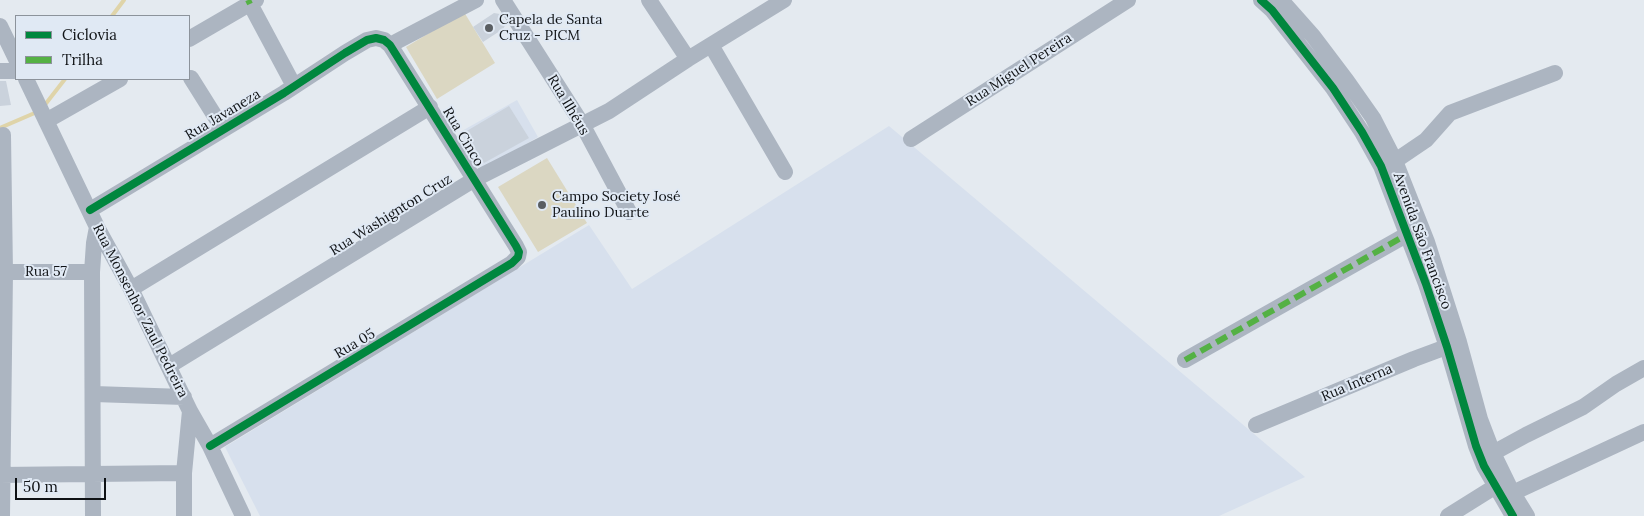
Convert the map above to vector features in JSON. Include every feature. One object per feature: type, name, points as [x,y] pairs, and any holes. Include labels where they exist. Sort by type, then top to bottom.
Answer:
[{"type":"street","points":[[390,45],[476,0]]},
{"type":"street","name":"Rua Ilhéus","points":[[503,0],[582,124],[629,212]]},
{"type":"street","points":[[649,0],[688,59]]},
{"type":"street","name":"Rua Washignton Cruz","points":[[170,366],[474,179],[609,111],[688,59],[784,0]]},
{"type":"street","name":"Rua Miguel Pereira","points":[[911,139],[1128,0]]},
{"type":"street","points":[[190,38],[252,1],[294,86]]},
{"type":"street","name":"Avenida São Francisco","points":[[1277,2],[1362,132],[1388,164],[1427,242],[1476,446],[1504,492],[1527,516]]},
{"type":"street","points":[[0,26],[15,57]]},
{"type":"street","name":"Rua Javaneza","points":[[90,210],[367,40],[377,38],[390,45]]},
{"type":"street","name":"Rua Cinco","points":[[390,45],[516,246],[518,257],[512,263]]},
{"type":"street","points":[[711,45],[785,172]]},
{"type":"street","points":[[0,71],[15,71]]},
{"type":"street","points":[[1388,164],[1414,149],[1432,134],[1450,113],[1555,73]]},
{"type":"street","points":[[191,78],[223,129]]},
{"type":"street","name":"Rua Monsenhor Zaul Pedreira","points":[[26,80],[97,227],[170,366],[243,516]]},
{"type":"street","points":[[42,113],[118,80]]},
{"type":"street","name":"Rua Cinco","points":[[131,289],[430,107]]},
{"type":"street","points":[[2,516],[3,135]]},
{"type":"street","name":"Avenida São Francisco","points":[[1388,164],[1408,234],[1453,344],[1493,453],[1513,516]]},
{"type":"street","points":[[93,516],[92,272],[97,227]]},
{"type":"street","points":[[1185,360],[1408,234]]},
{"type":"street","name":"Rua 05","points":[[210,446],[512,263]]},
{"type":"street","name":"Rua 57","points":[[3,272],[92,272]]},
{"type":"street","name":"Rua Interna","points":[[1256,425],[1414,358],[1453,344]]},
{"type":"street","points":[[1493,453],[1578,410],[1616,384],[1644,368]]},
{"type":"street","points":[[94,394],[187,404],[184,516]]},
{"type":"street","points":[[1448,516],[1644,432]]},
{"type":"street","points":[[1,475],[184,473]]},
{"type":"shaded area","points":[[464,12],[495,63],[437,99],[406,47]]},
{"type":"shaded area","points":[[517,100],[538,137],[482,170],[460,132]]},
{"type":"shaded area","points":[[889,126],[1305,477],[1219,516],[260,516],[225,447],[589,225],[632,289]]},
{"type":"shaded area","name":"Campo Society José Paulino Duarte","points":[[547,158],[587,223],[538,252],[498,187]]},
{"type":"building","name":"Capela de Santa Cruz - PICM","points":[[494,13],[500,14],[506,24],[503,29],[483,42],[473,27]]},
{"type":"building","points":[[0,81],[6,81],[11,105],[0,106]]},
{"type":"building","points":[[509,106],[529,138],[484,163],[465,132]]},
{"type":"waterway","points":[[113,15],[124,0]]},
{"type":"waterway","points":[[44,106],[64,80]]},
{"type":"waterway","points":[[0,128],[37,112]]},
{"type":"marked path","points":[[248,0],[250,4]]},
{"type":"marked path","points":[[1185,360],[1408,234]]},
{"type":"cycle path","points":[[1261,0],[1272,10],[1333,88],[1362,132],[1381,166],[1426,284],[1476,446],[1484,466],[1513,516]]},
{"type":"cycle path","points":[[90,210],[284,93],[345,53],[367,40],[376,38],[384,40],[390,45],[516,246],[519,252],[518,257],[512,263],[210,446]]},
{"type":"place","name":"Capela de Santa Cruz - PICM","points":[[489,28]]},
{"type":"place","name":"Campo Society José Paulino Duarte","points":[[542,205]]}]
